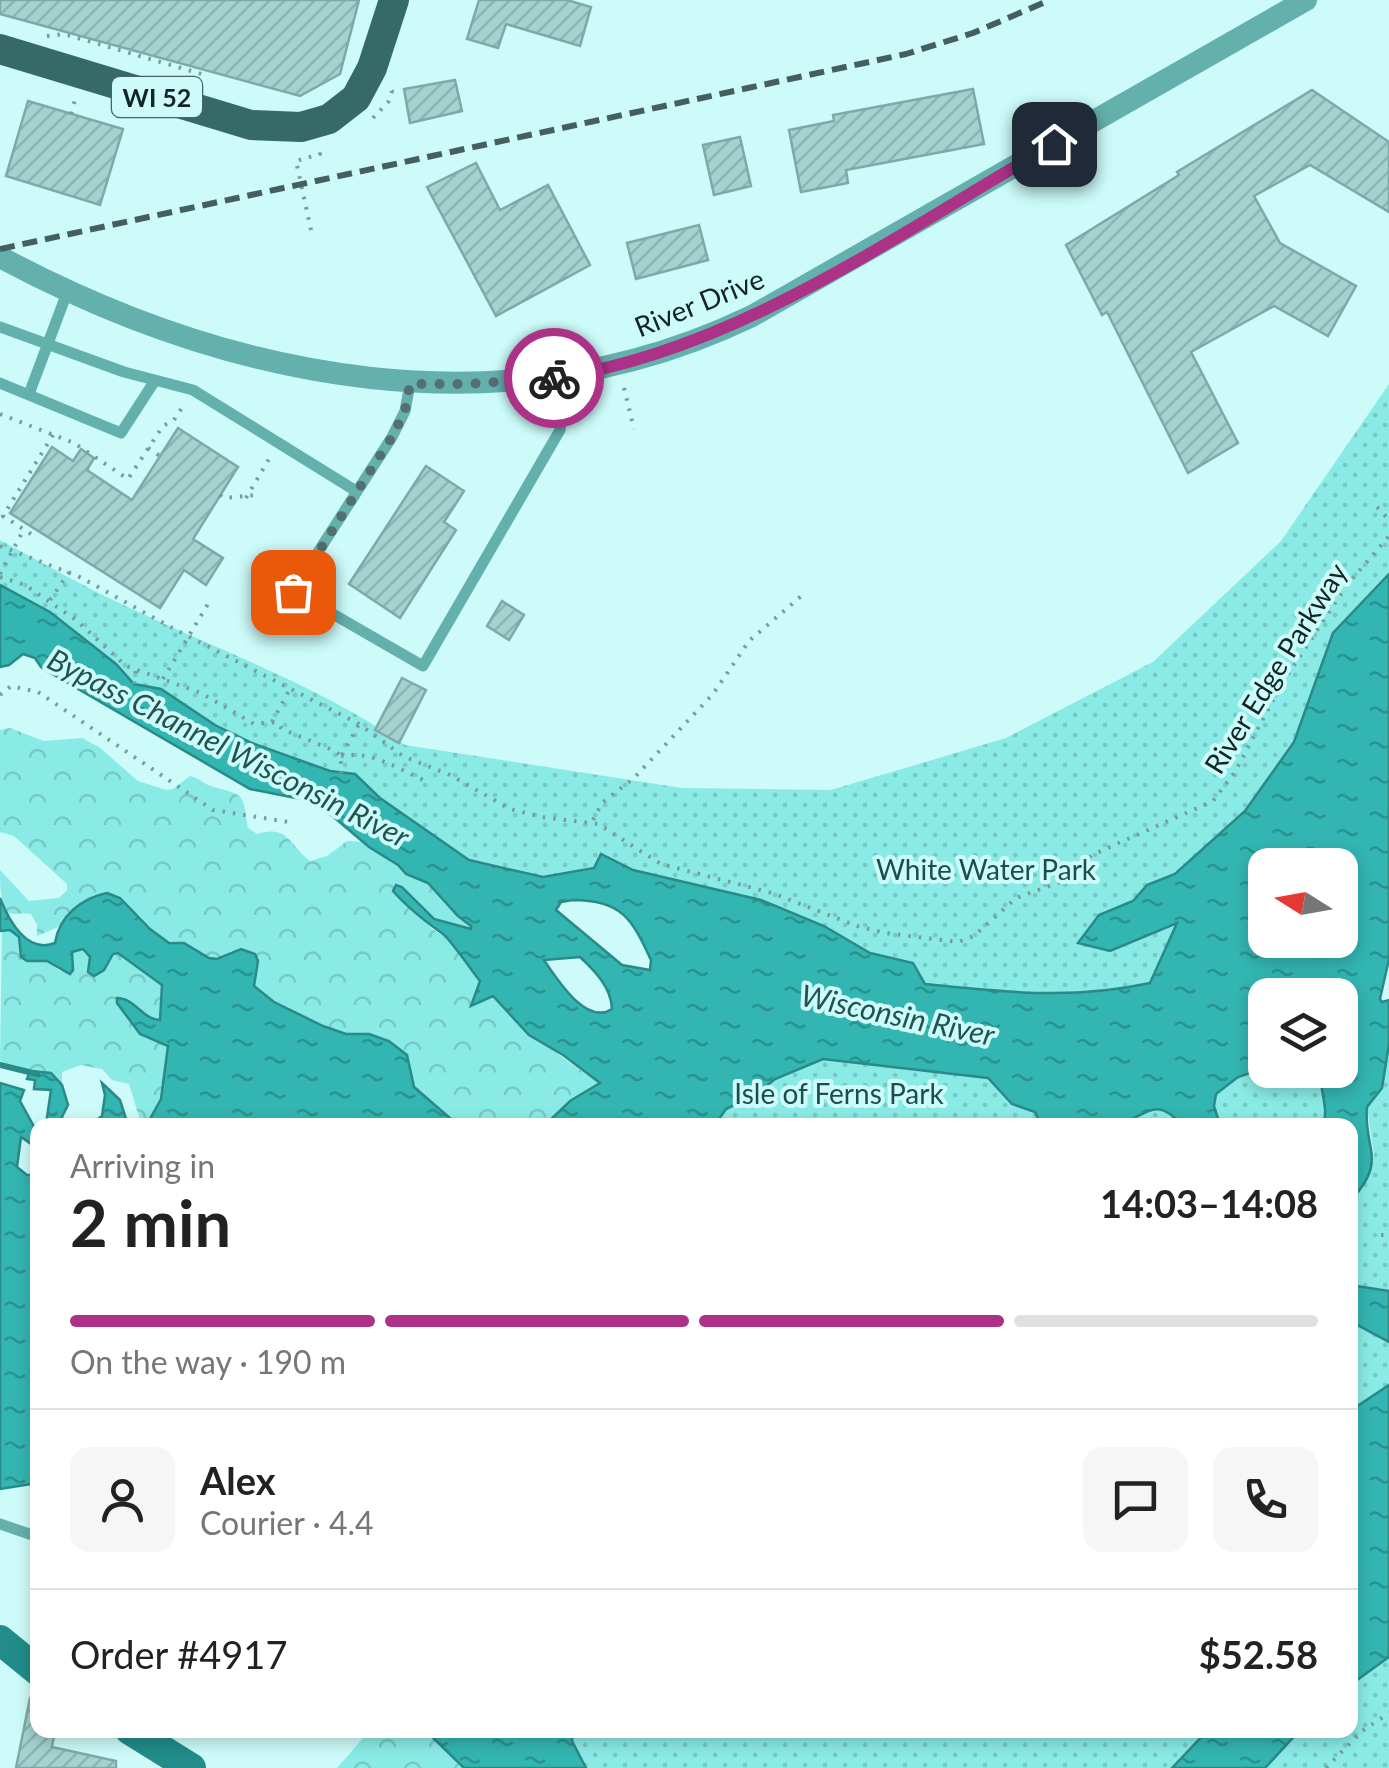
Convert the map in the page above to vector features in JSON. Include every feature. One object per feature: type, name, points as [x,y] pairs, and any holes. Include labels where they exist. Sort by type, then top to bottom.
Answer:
[{"type":"main road","points":[[318,137],[365,85],[394,0]]},
{"type":"main road","name":"WI 52","points":[[0,49],[250,124],[318,137]]},
{"type":"street","name":"River Drive","points":[[0,257],[148,322],[236,350],[338,375],[410,384],[499,383],[560,377],[660,353],[752,316],[1306,0]]},
{"type":"street","points":[[0,1640],[30,1664]]},
{"type":"street","points":[[142,1738],[187,1767]]},
{"type":"lane","points":[[29,394],[68,290]]},
{"type":"lane","points":[[0,327],[154,382],[193,390],[356,490]]},
{"type":"lane","points":[[410,384],[401,421],[293,592],[423,666],[560,430],[564,400],[560,377]]},
{"type":"lane","points":[[0,383],[121,433],[154,382]]},
{"type":"lane","points":[[0,1524],[30,1534]]},
{"type":"path","points":[[42,38],[64,34],[205,75]]},
{"type":"path","points":[[72,114],[78,91]]},
{"type":"path","points":[[311,230],[296,161],[320,154],[318,137]]},
{"type":"path","points":[[624,388],[634,429]]},
{"type":"path","points":[[0,414],[74,443],[128,479],[163,426],[177,415]]},
{"type":"path","points":[[31,534],[2,516],[53,435]]},
{"type":"path","points":[[148,448],[160,456]]},
{"type":"path","points":[[246,498],[262,470]]},
{"type":"path","points":[[220,496],[258,495]]},
{"type":"path","points":[[1377,507],[1389,520]]},
{"type":"path","points":[[24,530],[0,576],[25,584],[82,624],[121,663],[201,694],[254,724],[272,722],[340,756],[361,755],[428,782]]},
{"type":"path","name":"River Edge Parkway","points":[[0,546],[70,572],[359,724],[403,756],[450,775],[510,808],[542,817],[592,822],[610,828],[648,858],[678,871],[772,893],[856,926],[940,941],[966,940],[1016,898],[1069,879],[1092,855],[1213,800],[1234,772],[1281,685],[1347,585],[1389,536]]},
{"type":"path","points":[[48,602],[70,572]]},
{"type":"path","points":[[592,822],[602,803],[634,778],[712,694],[749,641],[806,592]]},
{"type":"path","points":[[164,679],[208,604]]},
{"type":"path","points":[[134,684],[136,670]]},
{"type":"path","points":[[0,695],[10,686],[38,692],[213,810],[294,824]]},
{"type":"path","points":[[272,722],[290,688]]},
{"type":"path","points":[[341,773],[340,756],[359,724]]},
{"type":"path","points":[[1382,1236],[1389,1234]]},
{"type":"path","points":[[1358,1735],[1389,1713]]},
{"type":"path","points":[[1326,1768],[1355,1738]]},
{"type":"green space","name":"White Water Park","points":[[1389,384],[1389,574],[1333,633],[1294,742],[1245,811],[1175,874],[1147,885],[1133,901],[1099,915],[1110,951],[1178,922],[1150,983],[1092,994],[1012,993],[925,984],[888,959],[855,947],[838,934],[761,900],[633,870],[601,854],[595,868],[543,877],[469,860],[380,797],[355,774],[330,771],[252,743],[215,725],[161,689],[134,684],[116,664],[50,612],[0,585],[0,540],[114,600],[305,687],[405,745],[682,788],[831,790],[1006,738],[1153,662],[1281,541]]},
{"type":"green space","points":[[10,728],[44,741],[82,738],[99,747],[138,781],[166,790],[190,776],[232,792],[243,802],[248,828],[257,834],[282,834],[310,861],[327,856],[347,841],[364,842],[406,874],[428,883],[472,926],[467,929],[434,919],[409,892],[397,896],[432,929],[448,938],[480,981],[477,1003],[493,996],[544,1043],[601,1084],[571,1101],[553,1118],[450,1118],[414,1087],[406,1060],[396,1045],[384,1038],[332,1030],[284,1009],[254,986],[256,971],[232,951],[218,959],[209,958],[178,942],[163,940],[137,917],[71,911],[58,927],[37,936],[31,914],[9,913],[6,909],[0,870],[29,901],[59,898],[67,884],[14,836],[0,832],[0,730]]},
{"type":"green space","points":[[2,930],[10,930],[19,937],[21,957],[47,961],[60,971],[71,968],[72,952],[79,948],[104,970],[113,954],[118,953],[162,985],[160,1020],[124,999],[118,998],[117,1003],[140,1034],[168,1046],[161,1099],[152,1118],[139,1118],[129,1084],[112,1080],[102,1069],[81,1065],[62,1072],[62,1085],[50,1075],[0,1061]]},
{"type":"green space","points":[[1389,1044],[1389,1291],[1358,1286],[1358,1190],[1370,1174],[1374,1155],[1367,1107],[1382,1087]]},
{"type":"green space","name":"Isle of Ferns Park","points":[[823,1059],[988,1078],[1012,1104],[1035,1112],[1038,1118],[720,1118],[726,1109],[754,1096],[775,1079]]},
{"type":"green space","points":[[1248,1074],[1248,1088],[1325,1088],[1327,1108],[1325,1118],[1218,1118],[1216,1094]]},
{"type":"green space","points":[[1158,1110],[1173,1118],[1132,1118],[1143,1111]]},
{"type":"green space","points":[[1358,1325],[1389,1342],[1389,1385],[1358,1406]]},
{"type":"green space","points":[[1389,1657],[1389,1768],[1265,1768],[1293,1738],[1358,1738],[1358,1679]]},
{"type":"green space","points":[[363,1738],[433,1738],[464,1768],[337,1768]]},
{"type":"green space","points":[[1200,1738],[1171,1768],[586,1768],[572,1741]]},
{"type":"water","name":"Bypass Channel Wisconsin River","points":[[1389,574],[1389,959],[1380,999],[1389,1000],[1389,1044],[1382,1088],[1367,1107],[1371,1164],[1358,1192],[1358,1118],[1324,1118],[1322,1088],[1358,1088],[1358,978],[1248,978],[1248,1074],[1216,1094],[1218,1118],[1174,1118],[1155,1109],[1135,1118],[1038,1118],[1035,1112],[1012,1104],[988,1078],[823,1059],[775,1079],[754,1096],[726,1109],[720,1118],[552,1118],[570,1101],[600,1083],[529,1035],[493,996],[471,1006],[480,981],[446,937],[393,891],[396,885],[402,887],[434,919],[471,929],[428,883],[406,874],[316,802],[250,789],[54,675],[35,658],[23,654],[0,667],[0,585],[50,612],[116,664],[134,684],[161,689],[215,725],[252,743],[330,771],[355,774],[380,798],[469,860],[543,877],[594,868],[601,854],[633,870],[761,900],[824,926],[870,953],[913,963],[925,984],[1038,993],[1150,983],[1177,923],[1110,951],[1078,943],[1099,915],[1133,901],[1147,885],[1175,874],[1245,811],[1294,742],[1333,633]],"holes":[[[590,901],[614,908],[631,923],[651,960],[650,970],[622,965],[556,910],[561,902]],[[580,957],[596,974],[611,1001],[612,1009],[602,1013],[573,998],[544,960]]]},
{"type":"water","points":[[107,893],[120,898],[169,943],[184,943],[209,958],[217,959],[241,949],[255,954],[258,961],[254,986],[274,1002],[323,1026],[389,1041],[407,1055],[414,1087],[450,1118],[151,1118],[161,1099],[168,1046],[140,1034],[117,998],[160,1020],[162,985],[118,953],[94,976],[88,972],[90,957],[83,949],[72,952],[70,974],[47,961],[27,961],[21,957],[19,937],[10,930],[0,931],[0,898],[20,933],[45,945],[55,943],[61,924],[89,899]]},
{"type":"water","points":[[30,1071],[51,1073],[62,1085],[68,1105],[62,1118],[47,1118],[51,1090],[34,1089],[35,1080],[27,1079]]},
{"type":"water","points":[[0,1083],[24,1090],[20,1101],[30,1119],[30,1143],[21,1137],[17,1167],[30,1175],[30,1484],[0,1489]]},
{"type":"water","points":[[102,1083],[120,1100],[126,1118],[99,1118],[105,1095]]},
{"type":"water","points":[[1358,1286],[1389,1291],[1389,1342],[1358,1325]]},
{"type":"water","points":[[1389,1385],[1389,1657],[1358,1679],[1358,1406]]},
{"type":"water","points":[[433,1738],[572,1738],[586,1768],[464,1768]]},
{"type":"water","points":[[1200,1738],[1293,1738],[1265,1768],[1172,1768]]},
{"type":"building","points":[[0,0],[359,0],[340,74],[300,96],[0,14]]},
{"type":"building","points":[[479,0],[567,0],[591,7],[580,46],[506,24],[498,48],[467,39]]},
{"type":"building","points":[[455,80],[462,111],[410,123],[404,89]]},
{"type":"building","points":[[973,89],[984,144],[846,170],[848,183],[801,192],[789,130],[834,121],[833,115]]},
{"type":"building","points":[[1312,90],[1389,142],[1389,212],[1310,165],[1254,196],[1280,243],[1356,286],[1328,336],[1274,306],[1191,352],[1238,443],[1188,473],[1107,312],[1102,315],[1066,245]]},
{"type":"building","points":[[28,101],[123,129],[100,205],[6,176]]},
{"type":"building","points":[[740,137],[751,186],[714,195],[703,145]]},
{"type":"building","points":[[476,163],[500,210],[548,185],[590,265],[496,316],[427,187]]},
{"type":"building","points":[[699,225],[708,260],[636,279],[627,243]]},
{"type":"building","points":[[178,428],[238,467],[193,539],[223,558],[206,585],[184,570],[160,608],[10,513],[52,447],[73,461],[81,449],[94,458],[87,470],[132,500]]},
{"type":"building","points":[[426,466],[464,491],[444,522],[456,530],[400,618],[349,584]]},
{"type":"building","points":[[502,601],[524,615],[509,640],[487,626]]},
{"type":"building","points":[[402,678],[426,690],[399,743],[375,730]]},
{"type":"building","points":[[30,1698],[30,1738],[54,1738],[52,1747],[116,1761],[116,1768],[16,1768]]},
{"type":"waterway","name":"Wisconsin River","points":[[0,1065],[37,1074]]},
{"type":"railway","points":[[0,249],[906,54],[973,33],[1050,0]]},
{"type":"way so far","points":[[293,592],[392,437],[405,411],[410,384],[554,378]]},
{"type":"route","points":[[554,378],[636,360],[746,319],[1054,144]]}]
